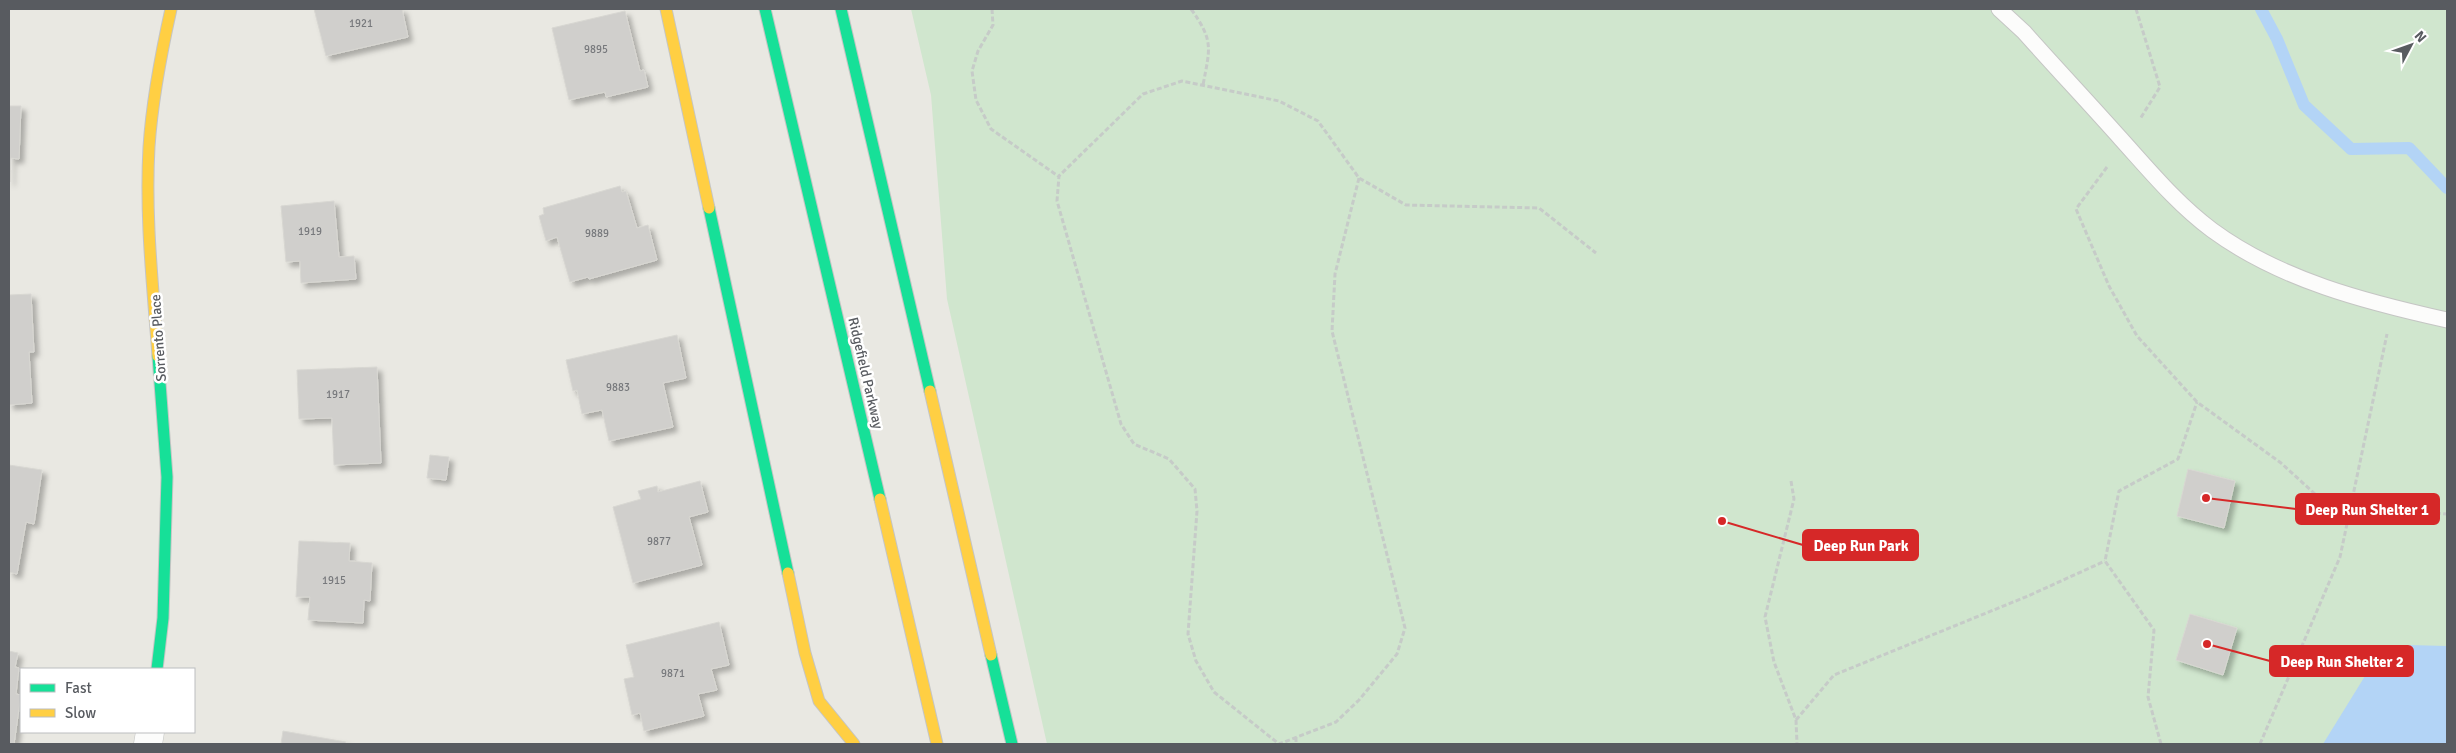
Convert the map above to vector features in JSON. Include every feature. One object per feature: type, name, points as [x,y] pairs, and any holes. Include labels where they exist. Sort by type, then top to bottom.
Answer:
[{"type":"main road","name":"Sorrento Place","points":[[157,668],[163,618],[167,476],[148,220],[149,147],[160,60],[171,9]]},
{"type":"main road","points":[[666,9],[805,653],[819,701],[854,744]]},
{"type":"main road","name":"Ridgefield Parkway","points":[[765,9],[937,744]]},
{"type":"main road","points":[[841,9],[1012,744]]},
{"type":"lane","points":[[1999,9],[2024,32],[2163,186],[2211,229],[2247,252],[2309,281],[2393,307],[2447,320]]},
{"type":"path","points":[[992,9],[994,25],[978,51],[972,71],[976,100],[991,129],[1058,176]]},
{"type":"path","points":[[1191,9],[1200,22],[1210,47],[1203,85]]},
{"type":"path","points":[[2136,9],[2160,87],[2125,143],[2076,209],[2109,286],[2137,336],[2197,402],[2281,463],[2315,494],[2351,505],[2447,514]]},
{"type":"path","points":[[1359,178],[1335,274],[1332,331],[1405,628],[1398,654],[1359,700],[1336,722],[1279,744],[1214,692],[1196,661],[1188,634],[1197,512],[1195,489],[1169,459],[1134,444],[1121,424],[1057,202],[1058,176],[1143,94],[1182,81],[1279,101],[1318,121],[1359,178],[1406,205],[1538,208],[1596,253]]},
{"type":"path","points":[[2260,744],[2340,557],[2393,307]]},
{"type":"path","points":[[2161,744],[2148,697],[2154,630],[2105,561],[2119,491],[2178,459],[2197,402]]},
{"type":"path","points":[[1791,481],[1794,499],[1765,617],[1774,662],[1796,720],[1797,744]]},
{"type":"path","points":[[1796,720],[1834,675],[2028,596],[2105,561]]},
{"type":"path","points":[[1296,737],[1296,744]]},
{"type":"green space","points":[[911,9],[2447,9],[2447,744],[1047,744],[947,299],[931,95]]},
{"type":"water","points":[[2408,645],[2447,646],[2447,744],[2323,744],[2365,676]]},
{"type":"building","points":[[314,9],[402,9],[408,37],[326,56]]},
{"type":"building","points":[[625,11],[640,71],[644,70],[648,87],[606,97],[605,92],[569,100],[552,28]]},
{"type":"building","points":[[9,106],[21,106],[19,159],[11,158],[10,182]]},
{"type":"building","points":[[620,186],[622,192],[626,191],[637,228],[648,225],[657,260],[589,279],[588,277],[570,282],[557,237],[546,241],[539,216],[544,214],[543,208]]},
{"type":"building","points":[[334,201],[339,257],[354,256],[356,279],[301,283],[300,261],[286,262],[281,206]]},
{"type":"building","points":[[31,294],[34,352],[29,352],[32,403],[9,405],[9,295]]},
{"type":"building","points":[[677,335],[686,378],[663,383],[673,427],[609,441],[602,410],[582,414],[577,390],[573,391],[566,360]]},
{"type":"building","points":[[377,367],[381,463],[334,465],[332,418],[299,419],[297,370]]},
{"type":"building","points":[[430,455],[449,457],[446,480],[427,478]]},
{"type":"building","points":[[9,465],[42,470],[34,524],[26,522],[17,574],[9,572]]},
{"type":"building","points":[[2188,469],[2235,481],[2224,528],[2177,516]]},
{"type":"building","points":[[700,481],[708,512],[689,517],[702,565],[633,583],[613,507],[641,499],[638,491],[657,486],[658,492]]},
{"type":"building","points":[[299,541],[350,543],[349,561],[372,563],[370,601],[364,600],[363,623],[308,620],[310,597],[296,597]]},
{"type":"building","points":[[2190,614],[2237,628],[2223,675],[2176,660]]},
{"type":"building","points":[[719,622],[729,665],[711,669],[717,690],[698,694],[704,716],[644,731],[640,713],[632,715],[624,679],[634,677],[626,645]]},
{"type":"building","points":[[9,651],[18,653],[15,667],[19,668],[16,694],[20,695],[20,702],[14,744],[9,744]]},
{"type":"building","points":[[283,731],[346,742],[345,744],[281,744]]},
{"type":"waterway","points":[[2261,9],[2277,39],[2304,105],[2351,149],[2409,148],[2447,188]]},
{"type":"traffic: fast","points":[[765,9],[880,499]]},
{"type":"traffic: fast","points":[[841,9],[930,391]]},
{"type":"traffic: fast","points":[[709,208],[788,573]]},
{"type":"traffic: fast","points":[[157,668],[163,618],[167,477],[158,356]]},
{"type":"traffic: fast","points":[[991,655],[1012,744]]},
{"type":"traffic: slow","points":[[158,356],[149,226],[148,173],[152,112],[171,9]]},
{"type":"traffic: slow","points":[[666,9],[709,208]]},
{"type":"traffic: slow","points":[[930,391],[991,655]]},
{"type":"traffic: slow","points":[[880,499],[937,744]]},
{"type":"traffic: slow","points":[[788,573],[805,653],[819,701],[854,744]]},
{"type":"place","name":"Deep Run Shelter 1","points":[[2206,498]]},
{"type":"place","name":"Deep Run Park","points":[[1722,521]]},
{"type":"place","name":"Deep Run Shelter 2","points":[[2207,644]]}]
